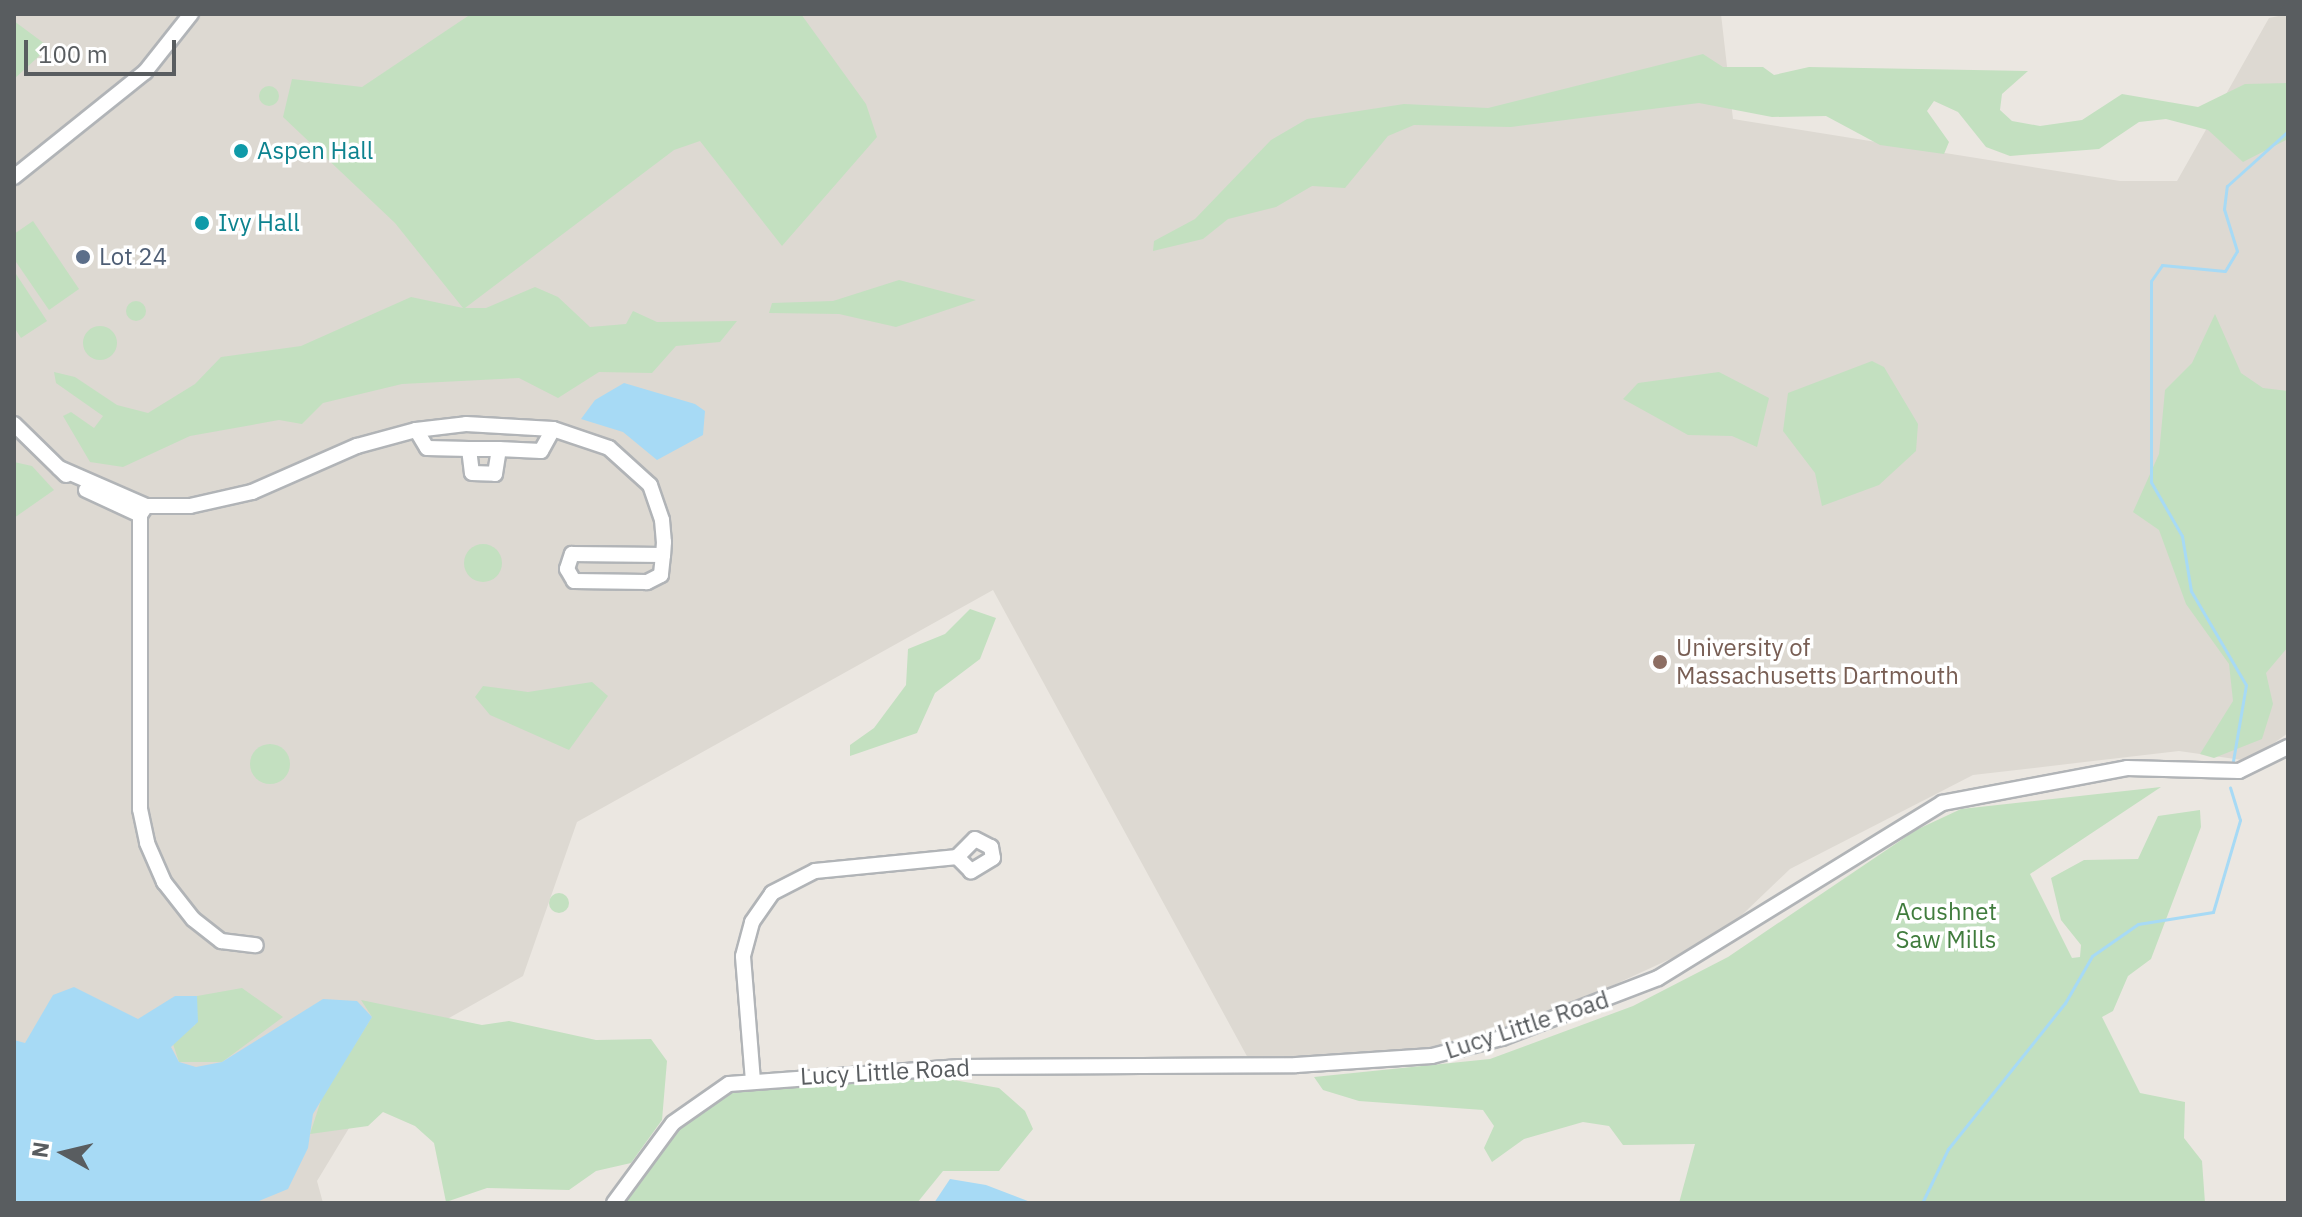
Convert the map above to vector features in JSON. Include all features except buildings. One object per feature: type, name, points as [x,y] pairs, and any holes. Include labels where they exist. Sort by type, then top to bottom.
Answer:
[{"type":"street","points":[[14,177],[145,72],[191,14]]},
{"type":"street","points":[[14,424],[59,468],[88,491],[143,510],[229,500],[357,446],[416,430],[466,424],[553,429],[609,448],[639,471],[657,502],[663,555],[661,575],[647,582],[567,576],[568,559],[580,552],[663,555]]},
{"type":"street","points":[[416,430],[427,448],[541,451],[553,429]]},
{"type":"street","points":[[469,449],[472,473],[487,479],[495,474],[499,449]]},
{"type":"street","points":[[143,510],[140,809],[147,843],[170,893],[205,931],[256,945]]},
{"type":"street","name":"Lucy Little Road","points":[[614,1203],[692,1103],[753,1081],[959,1067],[1296,1065],[1432,1056],[1502,1038],[1658,978],[1942,803],[2127,768],[2239,771],[2288,747]]},
{"type":"street","points":[[753,1081],[743,956],[752,922],[772,893],[815,871],[957,857]]},
{"type":"shaded area","name":"University of Massachusetts Dartmouth","points":[[14,14],[1721,14],[1733,119],[2120,181],[2177,181],[2269,18],[2288,14],[2288,733],[2249,761],[2179,751],[1973,775],[1790,869],[1720,936],[1579,1001],[1453,1046],[1249,1060],[993,590],[577,822],[523,976],[398,1047],[317,1181],[323,1203],[14,1203]]},
{"type":"green space","points":[[471,14],[801,14],[866,104],[877,137],[782,246],[700,141],[674,150],[465,308],[486,308],[535,287],[558,297],[590,327],[626,324],[633,311],[657,322],[737,321],[720,342],[676,346],[652,373],[599,372],[558,398],[519,378],[402,384],[323,403],[302,424],[279,420],[190,436],[123,467],[90,462],[63,416],[71,412],[94,428],[103,416],[56,383],[54,372],[75,377],[117,405],[148,413],[195,384],[221,357],[301,346],[411,297],[463,308],[395,223],[283,117],[292,79],[362,87]]},
{"type":"green space","points":[[14,21],[49,47],[14,79]]},
{"type":"green space","points":[[1703,54],[1723,67],[1763,67],[1774,75],[1809,67],[2028,71],[2002,94],[2000,110],[2012,121],[2040,126],[2082,120],[2122,94],[2198,107],[2245,84],[2288,83],[2288,139],[2243,162],[2208,130],[2166,119],[2139,122],[2099,149],[2010,156],[1986,147],[1958,112],[1934,101],[1927,111],[1949,142],[1944,154],[1880,145],[1826,116],[1772,117],[1699,103],[1511,127],[1414,125],[1388,136],[1345,188],[1312,186],[1276,207],[1228,219],[1203,239],[1153,251],[1154,241],[1195,219],[1271,140],[1307,119],[1404,104],[1488,108]]},
{"type":"green space","points":[[269,86],[276,89],[279,96],[276,103],[269,106],[262,103],[259,96],[262,89]]},
{"type":"green space","points":[[33,221],[79,289],[49,310],[14,259],[14,234]]},
{"type":"green space","points":[[14,271],[47,321],[21,338],[14,327]]},
{"type":"green space","points":[[899,280],[976,300],[896,327],[839,314],[769,313],[772,303],[833,301]]},
{"type":"green space","points":[[136,301],[143,304],[146,311],[143,318],[136,321],[129,318],[126,311],[129,304]]},
{"type":"green space","points":[[2215,314],[2241,373],[2263,388],[2288,391],[2288,647],[2266,673],[2273,704],[2262,739],[2214,758],[2200,754],[2233,701],[2229,664],[2186,604],[2159,530],[2133,512],[2159,454],[2165,390],[2192,363]]},
{"type":"green space","points":[[100,326],[112,331],[117,343],[112,355],[100,360],[88,355],[83,343],[88,331]]},
{"type":"green space","points":[[1872,361],[1884,367],[1918,424],[1916,451],[1879,485],[1822,506],[1815,473],[1783,431],[1788,393]]},
{"type":"green space","points":[[1719,372],[1769,398],[1757,447],[1732,436],[1688,435],[1623,399],[1638,383]]},
{"type":"green space","points":[[14,462],[32,466],[54,490],[14,518]]},
{"type":"green space","points":[[483,544],[497,549],[502,563],[497,577],[483,582],[469,577],[464,563],[469,549]]},
{"type":"green space","points":[[970,609],[996,618],[980,659],[935,693],[917,733],[850,756],[850,745],[874,728],[906,685],[908,649],[945,634]]},
{"type":"green space","points":[[592,682],[608,696],[569,750],[490,715],[475,697],[483,686],[528,692]]},
{"type":"green space","points":[[270,744],[284,750],[290,764],[284,778],[270,784],[256,778],[250,764],[256,750]]},
{"type":"green space","name":"Acushnet Saw Mills","points":[[2161,787],[2030,874],[2072,958],[2080,957],[2081,945],[2061,920],[2051,878],[2084,860],[2138,859],[2158,816],[2200,810],[2201,827],[2151,959],[2128,976],[2113,1011],[2102,1017],[2140,1093],[2185,1102],[2184,1138],[2202,1161],[2205,1203],[1679,1203],[1695,1144],[1623,1145],[1609,1126],[1583,1122],[1524,1139],[1492,1162],[1484,1148],[1494,1126],[1483,1110],[1359,1101],[1323,1090],[1314,1077],[1490,1059],[1633,1006],[1728,957],[1916,830],[1961,809]]},
{"type":"green space","points":[[559,893],[566,896],[569,903],[566,910],[559,913],[552,910],[549,903],[552,896]]},
{"type":"green space","points":[[242,988],[283,1017],[222,1062],[179,1062],[172,1041],[195,1025],[197,996]]},
{"type":"green space","points":[[361,1000],[482,1025],[509,1021],[596,1040],[651,1039],[667,1061],[662,1120],[631,1163],[596,1171],[569,1190],[487,1188],[446,1202],[434,1143],[415,1126],[383,1112],[368,1126],[310,1134],[322,1097],[372,1017]]},
{"type":"green space","points":[[920,1074],[999,1088],[1025,1111],[1033,1129],[999,1171],[943,1171],[917,1203],[621,1203],[671,1132],[724,1088]]},
{"type":"water","points":[[624,383],[695,404],[705,411],[703,435],[657,460],[623,432],[581,419],[595,400]]},
{"type":"water","points":[[74,987],[138,1019],[175,996],[197,996],[198,1022],[171,1047],[179,1062],[196,1067],[222,1062],[323,999],[357,1001],[372,1017],[313,1114],[308,1148],[288,1189],[254,1203],[14,1203],[14,1040],[25,1043],[53,995]]},
{"type":"water","points":[[950,1179],[986,1185],[1033,1203],[934,1203]]},
{"type":"waterway","points":[[2233,761],[2246,685],[2191,591],[2182,536],[2151,482],[2151,281],[2162,265],[2225,271],[2237,251],[2224,209],[2227,186],[2288,131]]},
{"type":"waterway","points":[[1922,1203],[1948,1149],[2065,1003],[2092,956],[2138,924],[2213,912],[2240,820],[2230,787]]},
{"type":"place","name":"Aspen Hall","points":[[241,151]]},
{"type":"place","name":"Ivy Hall","points":[[202,223]]},
{"type":"place","name":"Lot 24","points":[[83,257]]},
{"type":"place","name":"University of Massachusetts Dartmouth","points":[[1660,662]]}]
